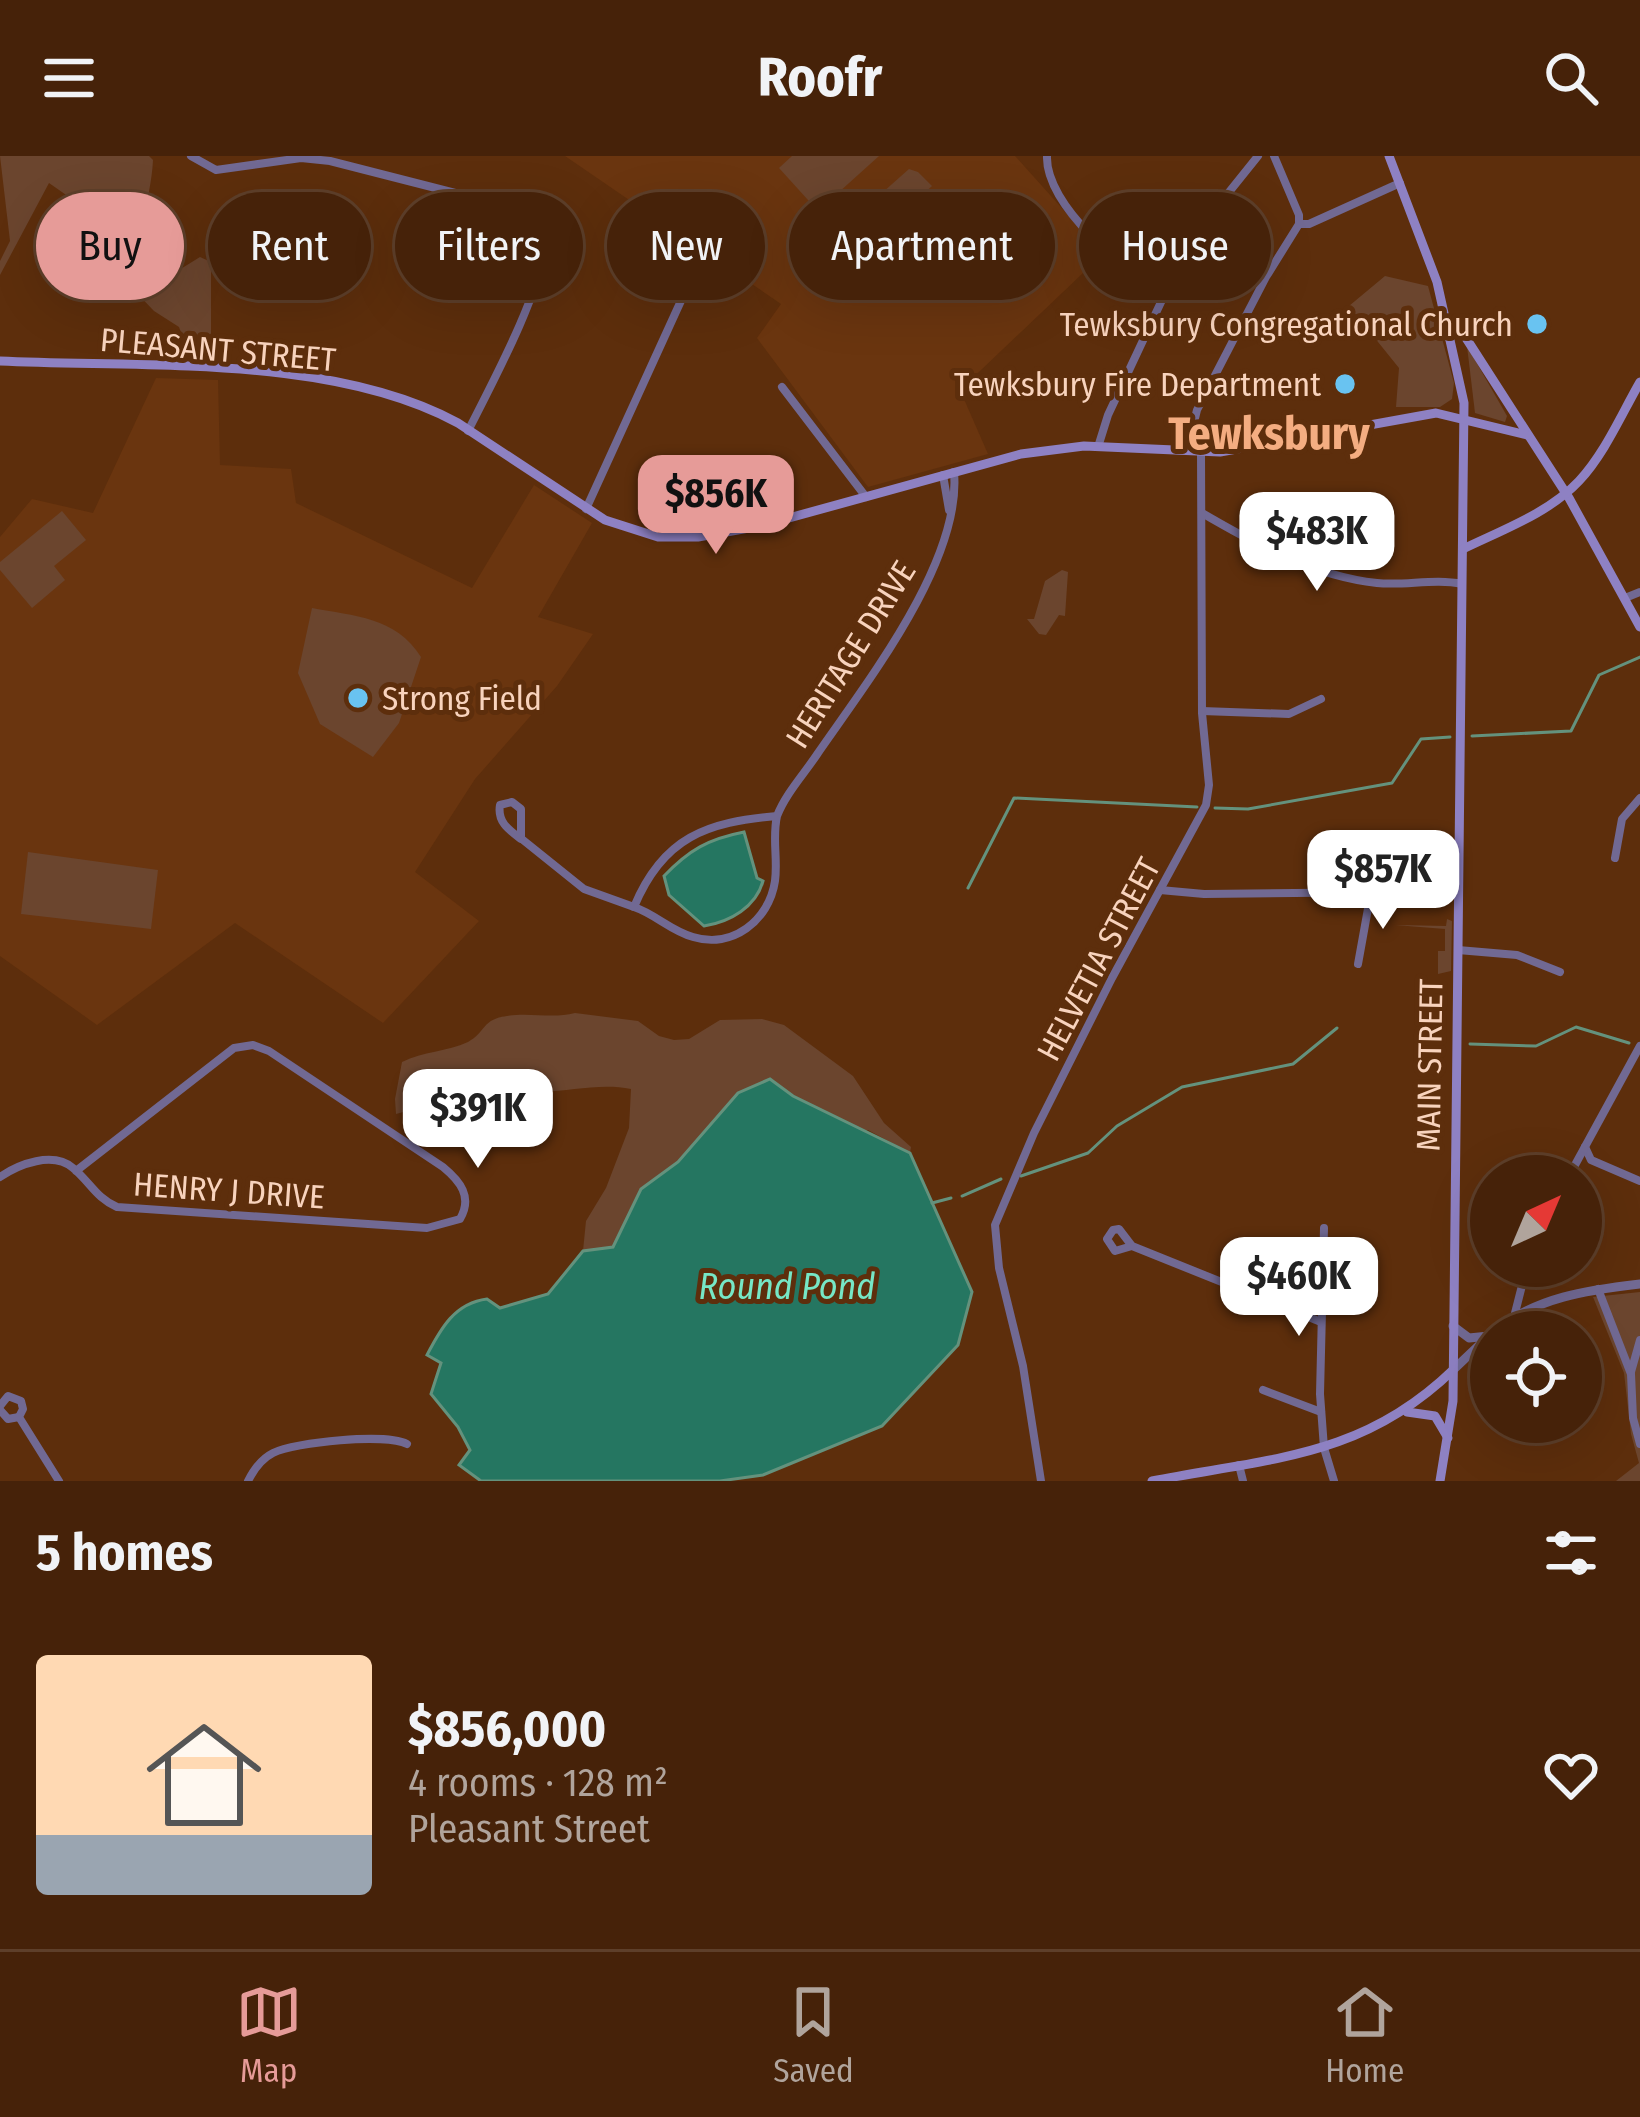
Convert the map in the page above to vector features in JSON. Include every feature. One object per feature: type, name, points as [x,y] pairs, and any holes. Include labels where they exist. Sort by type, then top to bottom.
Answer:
[{"type":"main road","name":"MAIN STREET","points":[[1389,156],[1450,326],[1464,417],[1453,1370],[1449,1442],[1440,1481]]},
{"type":"main road","points":[[1450,326],[1466,338],[1565,492],[1640,627]]},
{"type":"main road","name":"PLEASANT STREET","points":[[0,362],[298,376],[422,406],[586,509],[638,533],[683,538],[760,526],[1021,454],[1098,447],[1231,451],[1436,413],[1527,435]]},
{"type":"main road","points":[[1463,549],[1540,511],[1579,481],[1640,382]]},
{"type":"main road","points":[[1155,1481],[1324,1448],[1366,1433],[1406,1412],[1453,1370]]},
{"type":"main road","points":[[1406,1412],[1435,1416],[1449,1442]]},
{"type":"street","points":[[191,156],[216,170],[302,158],[330,161],[506,206],[528,221],[542,250],[536,282],[468,431]]},
{"type":"street","points":[[1047,156],[1048,178],[1079,219]]},
{"type":"street","points":[[1230,192],[1258,156]]},
{"type":"street","points":[[1186,453],[1196,410],[1299,224],[1274,156]]},
{"type":"street","points":[[1299,224],[1309,224],[1400,183]]},
{"type":"street","points":[[586,509],[681,300]]},
{"type":"street","points":[[1098,447],[1108,415],[1163,300]]},
{"type":"street","points":[[782,387],[866,497]]},
{"type":"street","name":"HELVETIA STREET","points":[[1042,1479],[1023,1366],[998,1264],[995,1226],[1026,1150],[1206,806],[1202,452]]},
{"type":"street","name":"HERITAGE DRIVE","points":[[777,816],[910,612],[933,568],[949,512],[949,474]]},
{"type":"street","points":[[1200,512],[1322,572],[1398,585],[1462,584]]},
{"type":"street","points":[[1625,598],[1640,592]]},
{"type":"street","points":[[1202,711],[1289,714],[1322,699]]},
{"type":"street","points":[[1616,858],[1622,819],[1640,798]]},
{"type":"street","points":[[512,802],[521,809],[521,839],[504,825],[500,806],[512,802]]},
{"type":"street","points":[[523,840],[584,889],[634,907],[697,939],[723,939],[740,934],[755,921],[773,890],[777,816],[724,822],[685,840],[652,872],[634,907]]},
{"type":"street","points":[[1160,890],[1459,895]]},
{"type":"street","points":[[1358,964],[1370,892]]},
{"type":"street","points":[[1458,950],[1517,955],[1560,972]]},
{"type":"street","name":"HENRY J DRIVE","points":[[253,1046],[268,1051],[443,1167],[461,1184],[466,1203],[464,1214],[452,1224],[427,1228],[160,1212],[112,1205],[95,1194],[76,1171],[234,1048],[253,1046]]},
{"type":"street","points":[[1580,1155],[1640,1046]]},
{"type":"street","points":[[1585,1146],[1591,1160],[1640,1181]]},
{"type":"street","points":[[0,1178],[16,1167],[40,1162],[61,1162],[76,1171]]},
{"type":"street","points":[[1324,1228],[1322,1412],[1324,1448],[1334,1481]]},
{"type":"street","points":[[1132,1246],[1321,1322]]},
{"type":"street","points":[[1528,1311],[1598,1289],[1640,1284]]},
{"type":"street","points":[[1598,1289],[1630,1374],[1640,1444]]},
{"type":"street","points":[[1453,1326],[1470,1338]]},
{"type":"street","points":[[1630,1374],[1640,1340]]},
{"type":"street","points":[[1453,1370],[1470,1354]]},
{"type":"street","points":[[1263,1390],[1322,1412]]},
{"type":"street","points":[[6,1397],[17,1398],[23,1407],[19,1417],[8,1419],[0,1408],[6,1397]]},
{"type":"street","points":[[19,1417],[59,1481]]},
{"type":"street","points":[[248,1481],[264,1459],[285,1449],[389,1438],[406,1444]]},
{"type":"street","points":[[1239,1465],[1243,1481]]},
{"type":"shaded area","points":[[0,156],[149,156],[153,160],[149,192],[62,192],[49,183],[44,192],[36,192],[36,207],[0,275],[0,261],[10,241]]},
{"type":"shaded area","points":[[565,156],[1015,156],[1047,192],[789,192],[789,300],[1055,300],[960,390],[988,454],[868,487],[757,338],[781,304],[765,293],[765,192],[618,192]]},
{"type":"shaded area","points":[[792,156],[879,156],[839,192],[801,192],[779,168]]},
{"type":"shaded area","points":[[909,169],[932,186],[925,192],[883,192]]},
{"type":"shaded area","points":[[1055,201],[1079,227],[1079,277],[1055,300]]},
{"type":"shaded area","points":[[200,257],[208,261],[211,359],[206,362],[189,354],[179,327],[143,300],[184,300],[184,267]]},
{"type":"shaded area","points":[[1385,276],[1428,286],[1454,383],[1452,399],[1440,407],[1396,407],[1399,368],[1349,306]]},
{"type":"shaded area","points":[[1467,346],[1507,416],[1505,422],[1475,413]]},
{"type":"shaded area","points":[[156,378],[218,380],[220,465],[291,469],[296,503],[472,588],[534,485],[592,523],[538,617],[593,634],[557,686],[475,779],[415,872],[479,921],[383,1023],[235,923],[97,1025],[0,956],[0,537],[32,499],[93,513]]},
{"type":"shaded area","points":[[62,511],[86,540],[54,566],[65,580],[32,608],[0,570],[0,562]]},
{"type":"shaded area","points":[[1062,570],[1068,572],[1065,616],[1059,615],[1046,635],[1039,634],[1027,619],[1034,619],[1045,581]]},
{"type":"shaded area","name":"Strong Field","points":[[312,608],[387,626],[421,657],[399,723],[373,757],[320,724],[298,673]]},
{"type":"shaded area","points":[[28,852],[158,870],[151,929],[21,914]]},
{"type":"shaded area","points":[[1447,919],[1452,921],[1451,971],[1438,974],[1445,929],[1395,925],[1446,926]]},
{"type":"shaded area","points":[[575,1013],[638,1021],[674,1040],[689,1039],[720,1020],[762,1019],[784,1025],[853,1076],[884,1123],[911,1147],[910,1153],[868,1130],[613,1247],[583,1251],[586,1221],[606,1188],[629,1128],[631,1089],[518,1089],[491,1140],[475,1142],[455,1135],[444,1105],[396,1114],[395,1099],[402,1062],[468,1042],[499,1018]]},
{"type":"shaded area","points":[[1640,1292],[1640,1481],[1616,1481],[1639,1463],[1624,1373],[1593,1297]]},
{"type":"water","points":[[744,832],[757,878],[763,881],[760,890],[741,912],[704,926],[669,895],[664,876],[700,847]]},
{"type":"water","name":"Round Pond","points":[[770,1079],[793,1096],[910,1153],[972,1292],[958,1345],[882,1426],[763,1475],[720,1481],[481,1481],[459,1465],[470,1450],[431,1394],[441,1363],[427,1355],[444,1326],[476,1301],[487,1299],[500,1308],[548,1294],[583,1251],[613,1247],[641,1189],[678,1162],[738,1093]]},
{"type":"waterway","points":[[1472,736],[1571,731],[1599,675],[1640,657]]},
{"type":"waterway","points":[[1215,808],[1248,809],[1392,783],[1421,739],[1450,737]]},
{"type":"waterway","points":[[968,888],[1014,798],[1197,807]]},
{"type":"waterway","points":[[1470,1044],[1536,1046],[1576,1027],[1629,1043]]},
{"type":"waterway","points":[[1021,1176],[1088,1153],[1117,1126],[1182,1087],[1293,1064],[1337,1028]]},
{"type":"waterway","points":[[962,1196],[1001,1179]]},
{"type":"waterway","points":[[932,1203],[951,1198]]},
{"type":"place","name":"Tewksbury Congregational Church","points":[[1537,324]]},
{"type":"place","name":"Tewksbury Fire Department","points":[[1345,384]]},
{"type":"place","name":"Strong Field","points":[[358,698]]},
{"type":"district","name":"Tewksbury","points":[[1269,433]]}]
